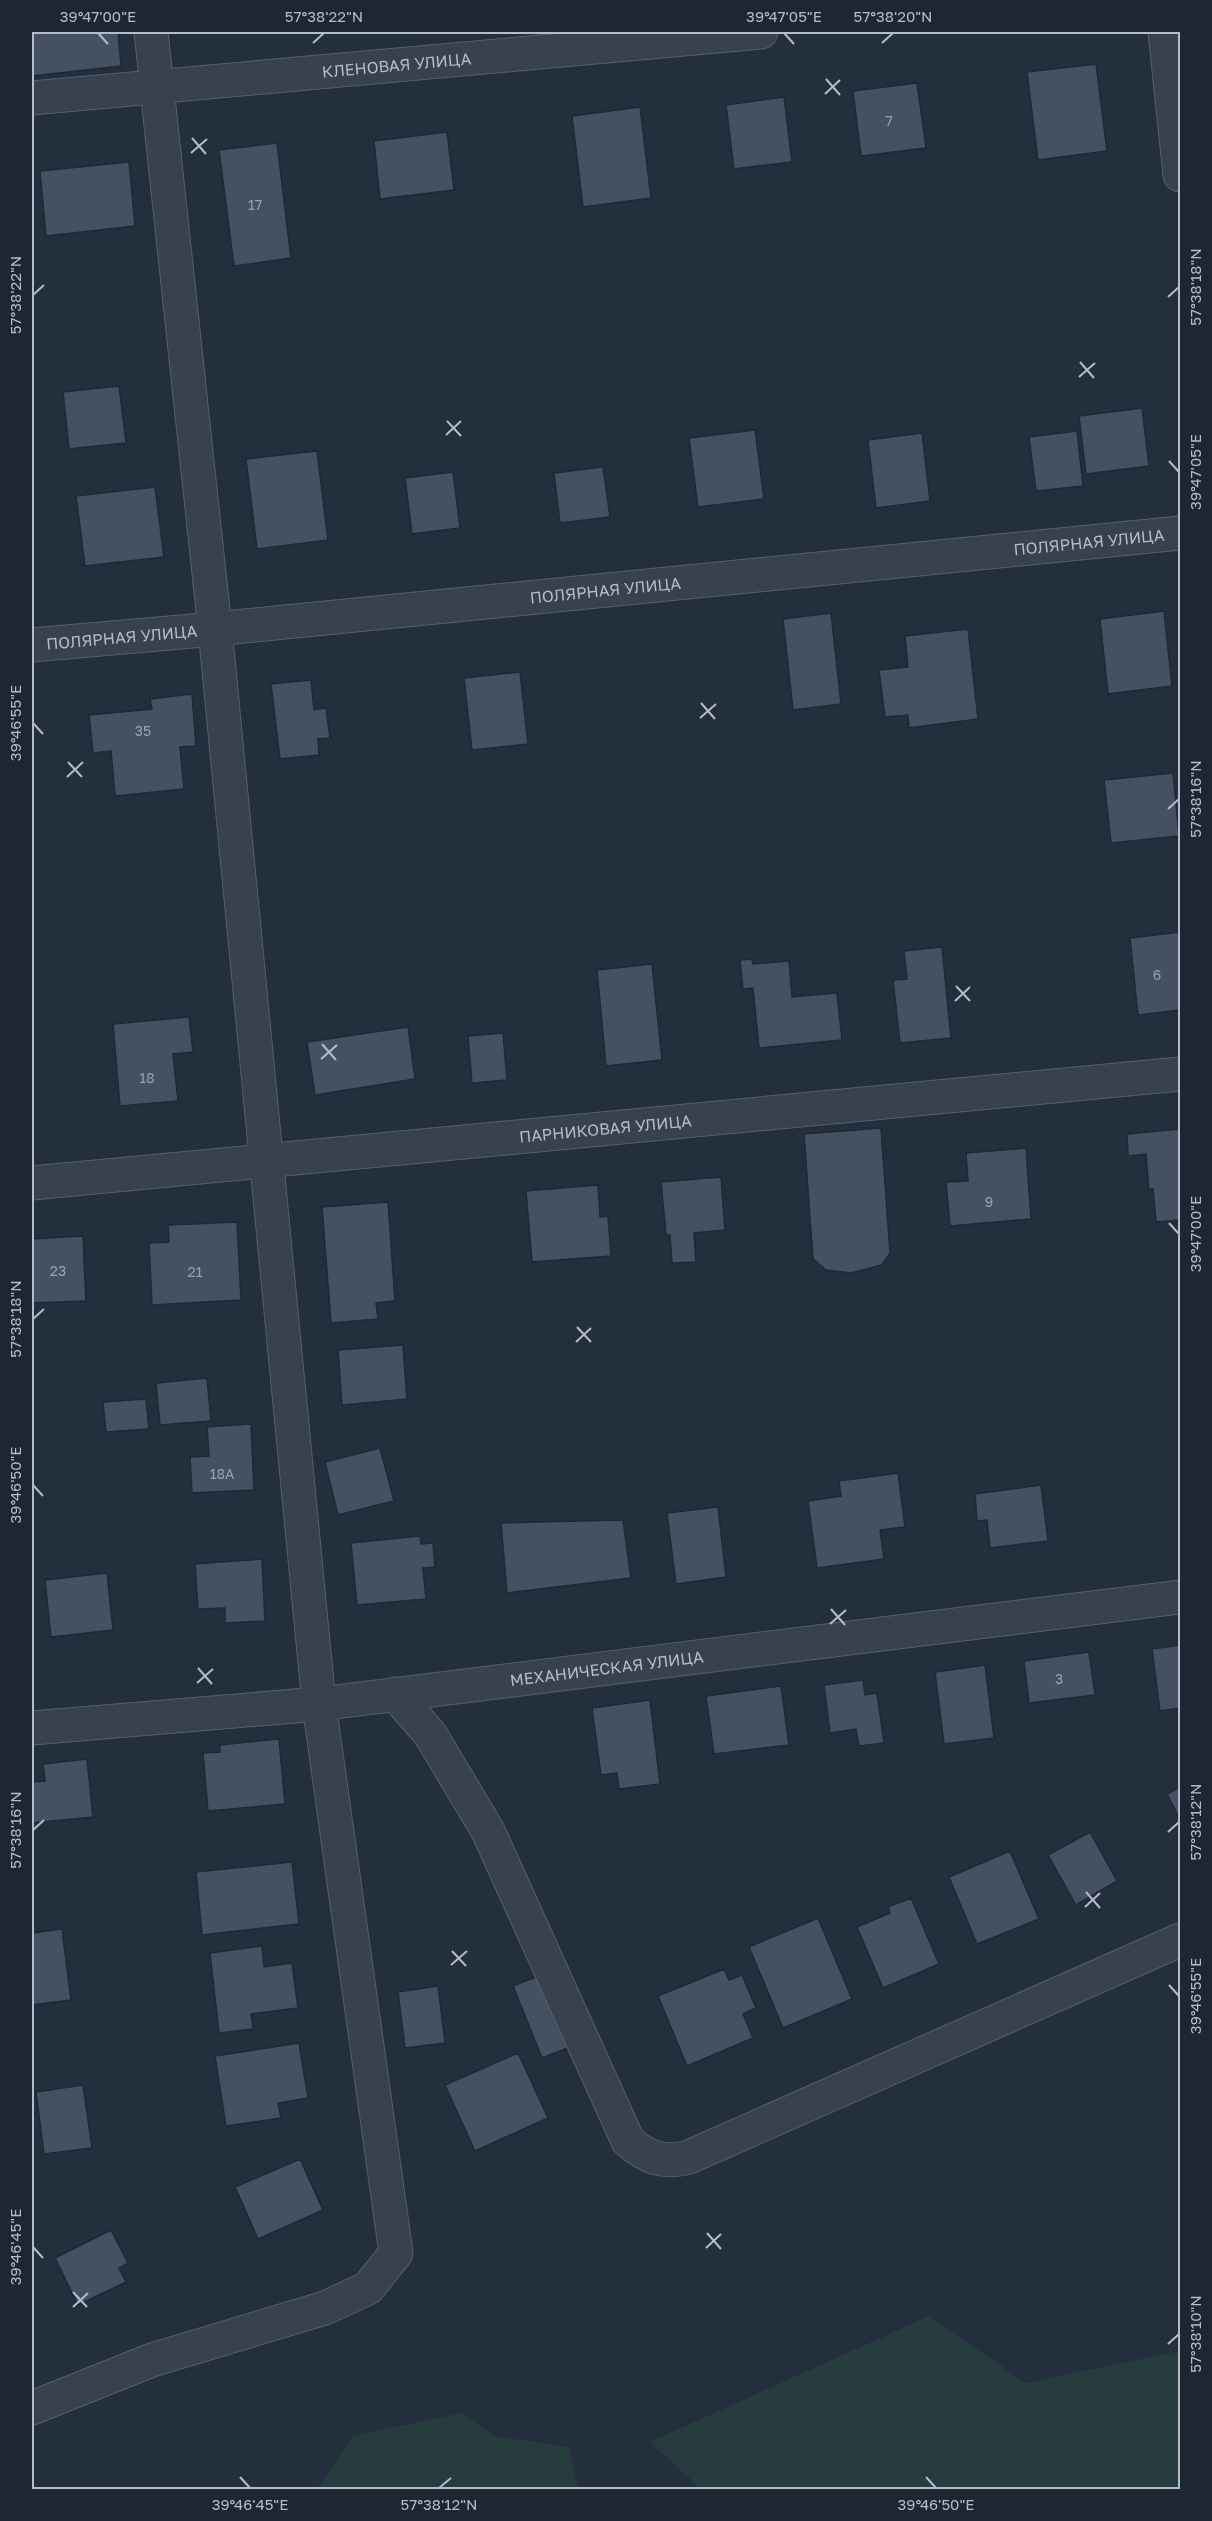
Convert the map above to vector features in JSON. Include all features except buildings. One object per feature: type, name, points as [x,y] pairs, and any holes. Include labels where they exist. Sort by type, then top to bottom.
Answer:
[{"type":"street","points":[[32,2408],[152,2360],[325,2308],[368,2288],[396,2253],[319,1704],[214,629],[151,32]]},
{"type":"street","name":"КЛЕНОВАЯ УЛИЦА","points":[[32,98],[762,32]]},
{"type":"street","points":[[1165,32],[1180,175]]},
{"type":"street","name":"ПОЛЯРНАЯ УЛИЦА","points":[[32,645],[1180,533]]},
{"type":"street","name":"ПАРНИКОВАЯ УЛИЦА","points":[[32,1183],[1180,1074]]},
{"type":"street","name":"МЕХАНИЧЕСКАЯ УЛИЦА","points":[[32,1728],[319,1704],[1180,1597]]},
{"type":"street","points":[[395,1694],[430,1734],[488,1832],[628,2141],[641,2153],[657,2159],[673,2161],[689,2157],[1180,1940]]},
{"type":"green space","points":[[929,2316],[1026,2383],[1180,2351],[1180,2489],[701,2489],[650,2442]]},
{"type":"green space","points":[[462,2413],[494,2436],[569,2447],[578,2489],[317,2489],[353,2436]]}]
